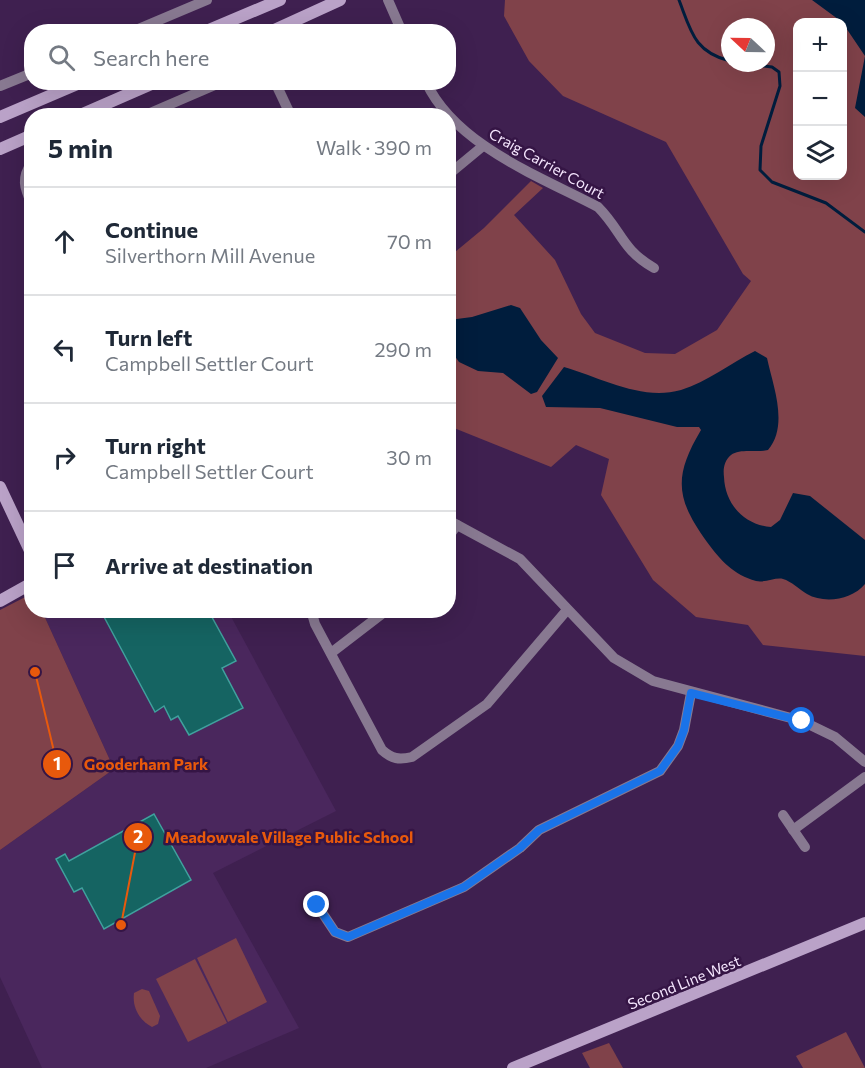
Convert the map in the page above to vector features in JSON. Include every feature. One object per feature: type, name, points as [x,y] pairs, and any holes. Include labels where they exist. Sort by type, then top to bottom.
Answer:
[{"type":"street","points":[[151,24],[207,0]]},
{"type":"street","points":[[223,24],[280,0]]},
{"type":"street","points":[[288,24],[340,0]]},
{"type":"street","points":[[388,0],[398,24]]},
{"type":"street","points":[[0,86],[24,76]]},
{"type":"street","points":[[0,117],[63,90]]},
{"type":"street","points":[[96,108],[138,90]]},
{"type":"street","points":[[162,108],[203,90]]},
{"type":"street","points":[[280,90],[287,108]]},
{"type":"street","name":"Craig Carrier Court","points":[[432,90],[445,108]]},
{"type":"street","name":"Craig Carrier Court","points":[[456,122],[483,146],[598,207],[609,218],[626,248],[639,260],[654,268]]},
{"type":"street","points":[[0,149],[24,138]]},
{"type":"street","points":[[456,168],[483,146]]},
{"type":"street","points":[[0,487],[24,538]]},
{"type":"street","points":[[456,524],[520,559],[614,658],[653,681],[802,721],[836,737],[865,762]]},
{"type":"street","points":[[0,601],[24,588]]},
{"type":"street","points":[[315,618],[382,750],[391,757],[402,759],[412,757],[488,704],[567,610]]},
{"type":"street","points":[[331,652],[376,618]]},
{"type":"street","points":[[317,905],[335,932],[348,937],[464,887],[520,848],[539,830],[660,771],[678,746],[684,730],[691,693]]},
{"type":"street","points":[[793,830],[865,777]]},
{"type":"street","points":[[783,815],[806,847]]},
{"type":"street","name":"Second Line West","points":[[513,1068],[865,923]]},
{"type":"shaded area","points":[[505,0],[865,0],[865,656],[763,645],[748,625],[696,617],[653,580],[601,495],[609,459],[576,445],[551,467],[456,429],[456,251],[484,228],[531,181],[543,188],[514,215],[555,260],[581,314],[595,333],[645,353],[675,354],[717,330],[751,281],[743,274],[666,142],[563,96],[529,61],[504,16]]},
{"type":"shaded area","points":[[24,598],[24,618],[45,618],[114,769],[0,850],[0,610]]},
{"type":"shaded area","points":[[45,618],[232,618],[336,811],[213,873],[299,1028],[206,1068],[42,1068],[0,977],[0,850],[114,769]]},
{"type":"shaded area","points":[[236,938],[267,1002],[228,1022],[197,958]]},
{"type":"shaded area","points":[[195,959],[227,1023],[188,1042],[156,979]]},
{"type":"shaded area","points":[[142,989],[149,991],[160,1016],[158,1024],[152,1027],[141,1018],[134,1004],[134,993]]},
{"type":"shaded area","points":[[846,1032],[865,1068],[803,1068],[796,1056]]},
{"type":"shaded area","points":[[609,1043],[623,1068],[590,1068],[582,1053]]},
{"type":"water","points":[[812,0],[865,0],[865,56],[847,29],[847,18],[837,18]]},
{"type":"water","points":[[865,56],[865,117],[855,108]]},
{"type":"water","points":[[511,305],[520,308],[541,340],[558,358],[537,392],[531,394],[503,373],[478,371],[459,362],[456,358],[456,319],[472,317]]},
{"type":"water","points":[[755,351],[767,358],[778,405],[778,429],[768,450],[735,453],[725,462],[725,487],[728,496],[732,504],[745,517],[752,522],[771,527],[780,520],[793,493],[810,496],[865,540],[865,584],[853,594],[837,599],[821,599],[807,594],[783,579],[756,581],[734,571],[717,555],[689,513],[682,487],[682,475],[701,430],[699,427],[677,427],[600,408],[546,407],[542,396],[564,367],[622,387],[651,393],[666,393],[700,382]]},
{"type":"building","points":[[105,618],[212,618],[236,661],[222,668],[243,708],[189,735],[178,716],[171,720],[164,706],[155,712]]},
{"type":"building","points":[[154,814],[191,880],[104,929],[82,888],[74,892],[56,859],[65,854],[69,861]]},
{"type":"waterway","points":[[679,0],[691,31],[701,46],[721,58]]},
{"type":"waterway","points":[[775,69],[779,72],[780,86],[761,146],[760,170],[772,182],[826,203],[865,232]]},
{"type":"place","name":"Gooderham Park","points":[[35,672]]},
{"type":"place","name":"Meadowvale Village Public School","points":[[121,925]]},
{"type":"route","points":[[317,905],[335,932],[348,937],[464,887],[520,848],[539,830],[566,815],[607,799],[660,771],[678,746],[684,730],[691,693],[802,721]]}]
